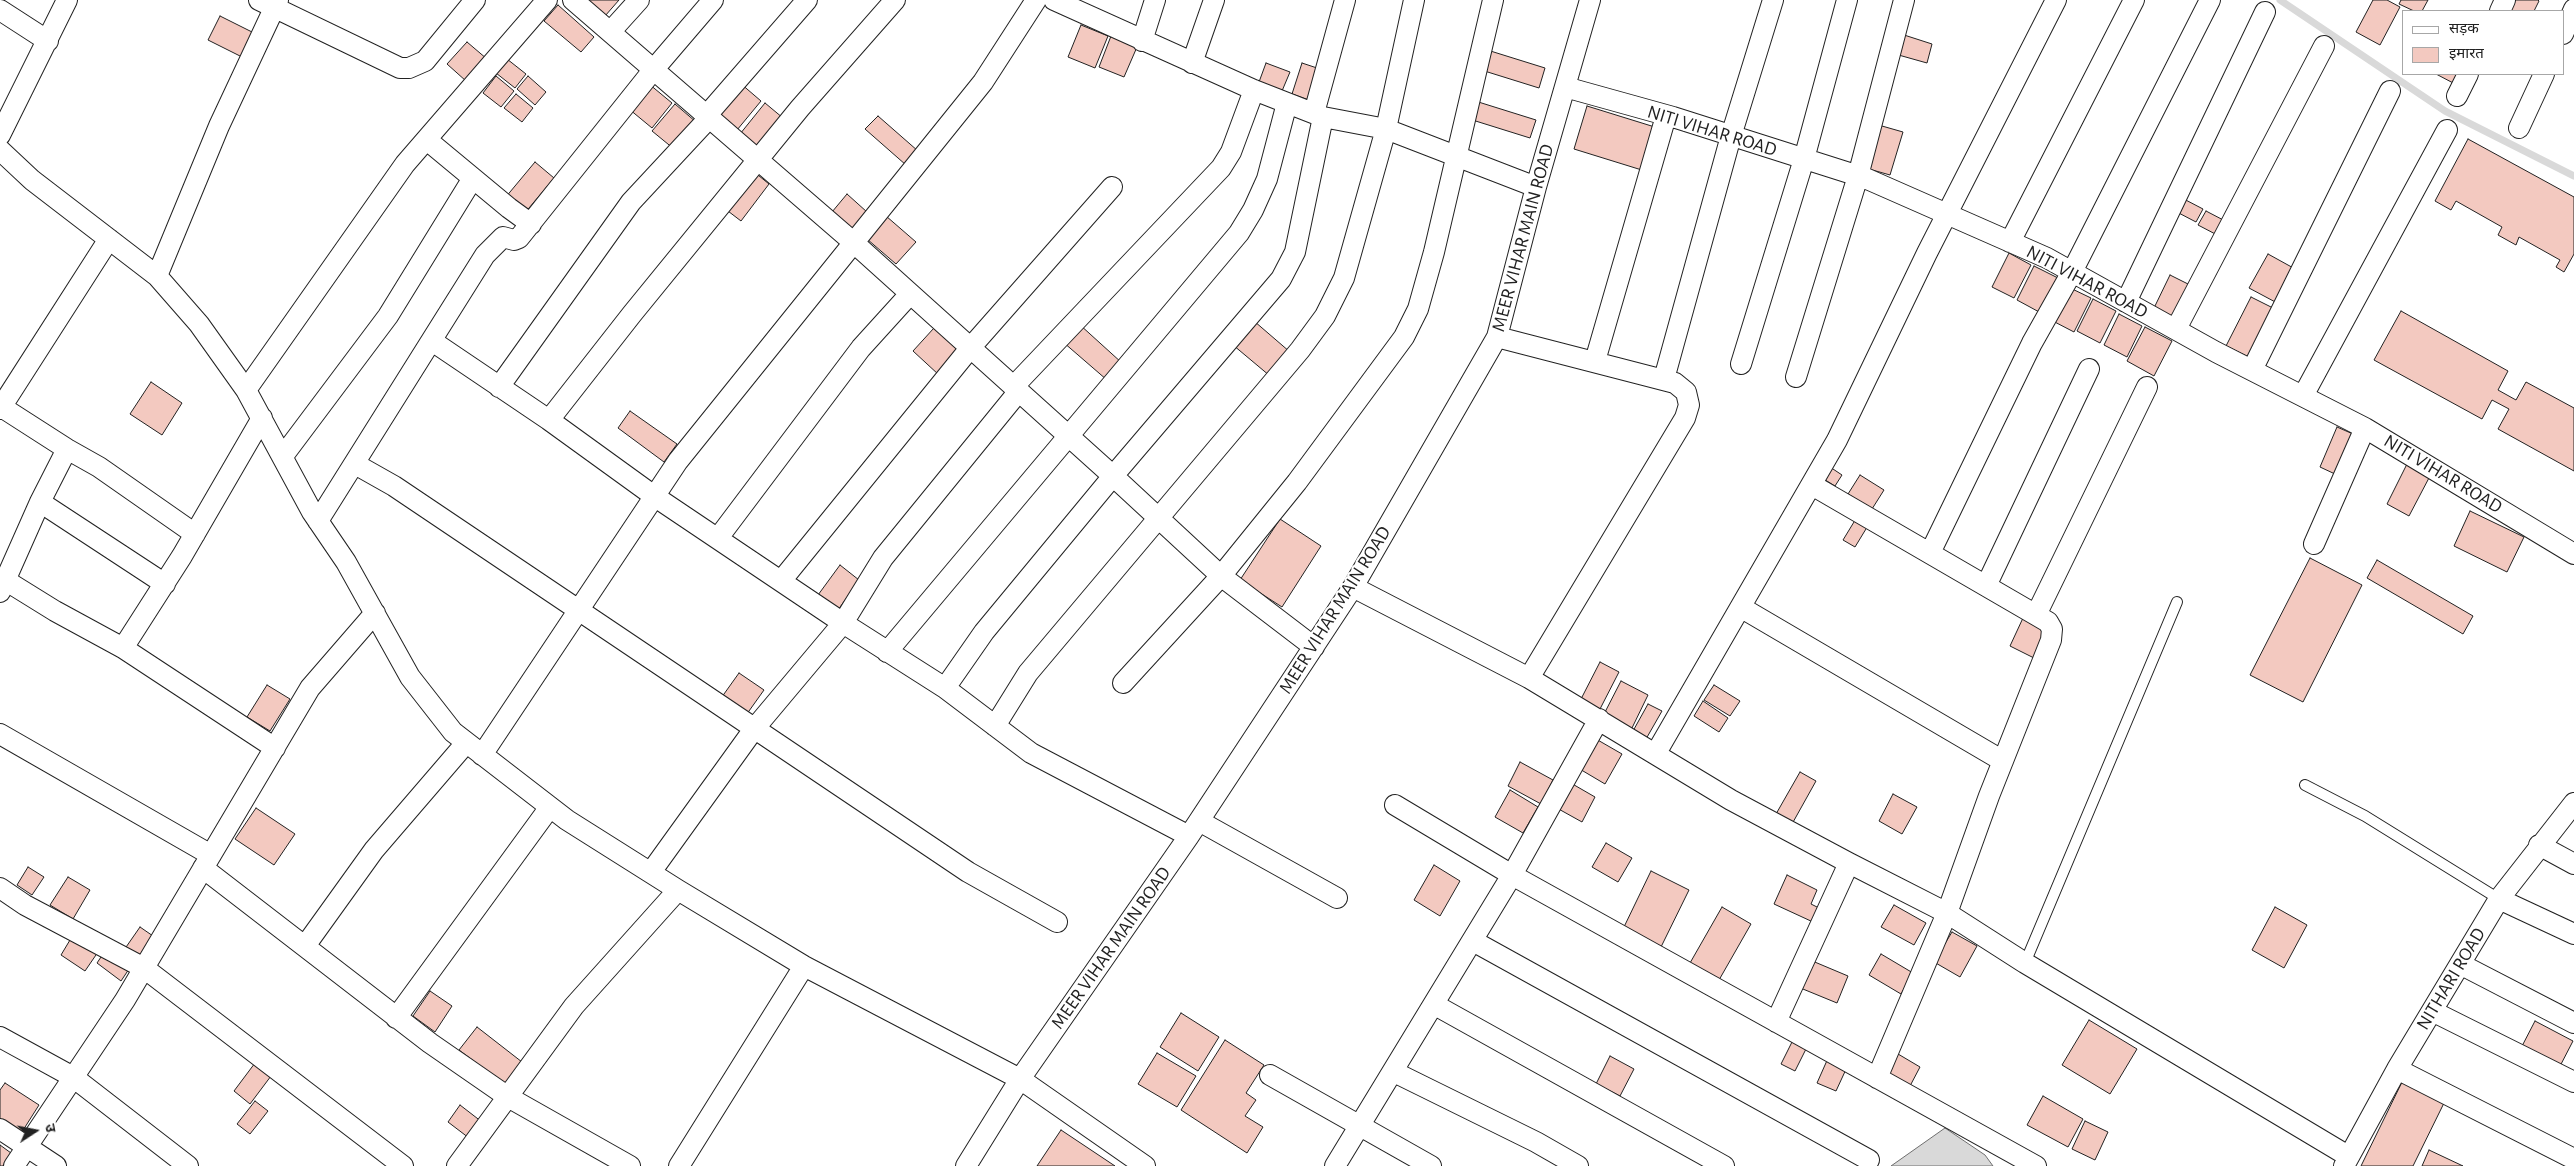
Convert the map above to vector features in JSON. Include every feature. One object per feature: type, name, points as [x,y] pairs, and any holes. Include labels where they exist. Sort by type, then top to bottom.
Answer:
[{"type":"street","points":[[0,136],[67,0]]},
{"type":"street","points":[[157,276],[270,2],[391,65],[409,68],[425,61],[475,0]]},
{"type":"street","points":[[246,390],[385,192],[547,0]]},
{"type":"street","points":[[572,0],[853,242],[971,347],[1221,576],[1314,647]]},
{"type":"street","points":[[610,31],[639,0]]},
{"type":"street","points":[[318,521],[484,255],[503,237],[514,240],[519,238],[654,69],[713,0]]},
{"type":"street","points":[[499,387],[632,202],[807,0]]},
{"type":"street","points":[[549,420],[632,314],[806,100],[894,0]]},
{"type":"street","points":[[482,755],[678,461],[983,82],[1036,0]]},
{"type":"street","points":[[1054,0],[1142,41],[1287,103],[1318,115],[1386,129],[1536,187]]},
{"type":"street","points":[[1142,41],[1155,0]]},
{"type":"street","points":[[1192,63],[1214,0]]},
{"type":"street","points":[[945,688],[984,632],[1113,476],[1282,280],[1295,252],[1318,115],[1345,0]]},
{"type":"street","points":[[995,726],[1028,673],[1300,350],[1325,316],[1344,278],[1386,129],[1414,0]]},
{"type":"street","points":[[1123,683],[1221,576],[1297,482],[1404,338],[1418,309],[1434,252],[1493,0]]},
{"type":"street","name":"MEER VIHAR MAIN ROAD","points":[[966,1166],[1020,1079],[1194,828],[1353,587],[1497,337],[1536,187],[1589,0]]},
{"type":"street","points":[[1664,379],[1731,136],[1773,0]]},
{"type":"street","points":[[1741,364],[1804,159],[1847,0]]},
{"type":"street","points":[[1796,376],[1858,176],[1904,0]]},
{"type":"street","points":[[1656,753],[1742,608],[1836,440],[1947,214],[2056,0]]},
{"type":"street","points":[[2010,242],[2134,0]]},
{"type":"street","points":[[1930,553],[2032,343],[2072,272],[2210,0]]},
{"type":"street","points":[[2564,32],[2574,9]]},
{"type":"street","points":[[0,10],[48,41]]},
{"type":"street","points":[[2126,302],[2265,12]]},
{"type":"street","points":[[2176,329],[2324,46]]},
{"type":"street","points":[[2457,96],[2468,75]]},
{"type":"street","points":[[2519,128],[2544,75]]},
{"type":"street","name":"NITI VIHAR ROAD","points":[[1565,87],[1666,116],[1858,176],[2010,242],[2072,272],[2252,370],[2365,428],[2574,554]]},
{"type":"street","points":[[651,872],[754,729],[843,623],[883,558],[1016,388],[1222,168],[1231,152],[1254,90]]},
{"type":"street","points":[[2252,370],[2390,91]]},
{"type":"street","points":[[887,652],[1070,437],[1239,233],[1253,210],[1267,179],[1287,103]]},
{"type":"street","points":[[1595,361],[1666,116]]},
{"type":"street","points":[[2303,396],[2447,130]]},
{"type":"street","points":[[427,140],[531,224]]},
{"type":"street","points":[[3,160],[157,276],[199,324],[246,390],[318,521],[346,562],[410,677],[453,732],[567,820],[678,890],[804,966],[1020,1079],[1145,1166]]},
{"type":"street","points":[[283,456],[388,316],[473,178]]},
{"type":"street","points":[[781,582],[971,347],[1112,187]]},
{"type":"street","points":[[110,239],[0,407],[99,467],[195,534]]},
{"type":"street","points":[[718,538],[861,348],[910,294]]},
{"type":"street","points":[[1497,337],[1664,379],[1675,383],[1686,392],[1689,405],[1685,418],[1529,678]]},
{"type":"street","points":[[432,341],[781,582],[945,688],[1031,753],[1194,828],[1337,898]]},
{"type":"street","points":[[1986,586],[2089,369]]},
{"type":"street","points":[[2036,615],[2147,387]]},
{"type":"street","points":[[123,648],[195,534],[262,418]]},
{"type":"street","points":[[2314,544],[2365,428]]},
{"type":"street","points":[[67,449],[4,572],[55,612],[123,648],[275,748]]},
{"type":"street","points":[[355,464],[394,486],[968,872],[1057,922]]},
{"type":"street","points":[[1812,485],[2048,622],[2052,630],[2051,640],[2003,761],[1948,913],[1877,1078]]},
{"type":"street","points":[[40,502],[164,584]]},
{"type":"street","points":[[1353,587],[1529,678],[1731,800],[1849,864],[1948,913],[2025,963],[2346,1161]]},
{"type":"street","points":[[1742,608],[2003,761]]},
{"type":"street","points":[[14,1166],[144,968],[310,688],[374,614]]},
{"type":"street","points":[[1335,1166],[1435,1005],[1512,875],[1599,719]]},
{"type":"street","points":[[0,734],[207,861],[305,946],[396,1018],[508,1097],[630,1166]]},
{"type":"street","points":[[305,946],[374,850],[466,743]]},
{"type":"street","name":"NITHARI ROAD","points":[[2346,1161],[2397,1069],[2498,899],[2574,803]]},
{"type":"street","points":[[1395,806],[1512,875],[2036,1166]]},
{"type":"street","points":[[396,1018],[550,807]]},
{"type":"street","points":[[2539,845],[2574,864]]},
{"type":"street","points":[[1776,1022],[1849,864]]},
{"type":"street","points":[[0,888],[25,905],[144,968],[403,1166]]},
{"type":"street","points":[[457,1166],[574,1006],[678,890]]},
{"type":"street","points":[[2498,899],[2574,934]]},
{"type":"street","points":[[1473,941],[1869,1160]]},
{"type":"street","points":[[2460,964],[2574,1023]]},
{"type":"street","points":[[679,1166],[804,966]]},
{"type":"street","points":[[1435,1005],[1724,1166]]},
{"type":"street","points":[[2432,1011],[2574,1082]]},
{"type":"street","points":[[0,1037],[73,1077],[188,1166]]},
{"type":"street","points":[[2397,1069],[2574,1159]]},
{"type":"street","points":[[1394,1072],[1536,1142],[1578,1166]]},
{"type":"street","points":[[1270,1075],[1431,1166]]},
{"type":"street","points":[[0,1129],[56,1166]]},
{"type":"lane","points":[[2025,963],[2177,602]]},
{"type":"lane","points":[[2305,785],[2365,816],[2498,899]]},
{"type":"shaded area","points":[[1945,1128],[1985,1155],[1993,1166],[1891,1166]]},
{"type":"building","points":[[586,0],[619,0],[605,16]]},
{"type":"building","points":[[2373,0],[2387,0],[2400,7],[2380,45],[2356,32]]},
{"type":"building","points":[[2401,0],[2428,0],[2423,10],[2412,10],[2399,4]]},
{"type":"building","points":[[2510,0],[2539,1],[2534,10],[2505,10]]},
{"type":"building","points":[[558,5],[594,37],[581,52],[544,21]]},
{"type":"building","points":[[220,16],[256,34],[244,58],[208,40]]},
{"type":"building","points":[[1081,25],[1108,36],[1095,68],[1068,57]]},
{"type":"building","points":[[1901,34],[1932,44],[1927,63],[1895,54]]},
{"type":"building","points":[[1111,36],[1137,47],[1124,77],[1099,67]]},
{"type":"building","points":[[467,42],[487,59],[466,81],[447,64]]},
{"type":"building","points":[[1484,49],[1545,68],[1539,88],[1478,69]]},
{"type":"building","points":[[507,59],[526,74],[515,88],[496,73]]},
{"type":"building","points":[[1266,63],[1290,72],[1282,91],[1259,82]]},
{"type":"building","points":[[1302,63],[1320,69],[1309,100],[1292,94]]},
{"type":"building","points":[[2438,75],[2462,75],[2457,85]]},
{"type":"building","points":[[496,76],[514,91],[501,107],[483,93]]},
{"type":"building","points":[[528,76],[546,92],[535,105],[517,89]]},
{"type":"building","points":[[740,83],[761,101],[737,130],[716,112]]},
{"type":"building","points":[[649,84],[672,103],[652,128],[629,109]]},
{"type":"building","points":[[516,94],[533,108],[522,122],[504,108]]},
{"type":"building","points":[[1472,100],[1536,120],[1530,138],[1466,118]]},
{"type":"building","points":[[765,103],[783,118],[759,149],[740,134]]},
{"type":"building","points":[[675,104],[696,122],[674,149],[652,131]]},
{"type":"building","points":[[1587,106],[1658,128],[1645,171],[1574,149]]},
{"type":"building","points":[[878,116],[918,151],[906,165],[865,129]]},
{"type":"building","points":[[1875,124],[1903,132],[1890,175],[1862,167]]},
{"type":"building","points":[[2468,139],[2574,197],[2574,254],[2564,272],[2556,267],[2560,260],[2519,237],[2516,245],[2498,235],[2502,227],[2456,201],[2451,210],[2435,201]]},
{"type":"building","points":[[535,162],[554,178],[524,214],[505,198]]},
{"type":"building","points":[[753,171],[769,184],[741,221],[724,208]]},
{"type":"building","points":[[847,194],[867,212],[851,230],[832,212]]},
{"type":"building","points":[[2180,197],[2203,209],[2196,222],[2173,210]]},
{"type":"building","points":[[2206,211],[2229,223],[2221,237],[2198,225]]},
{"type":"building","points":[[886,216],[916,242],[896,264],[867,239]]},
{"type":"building","points":[[2009,253],[2031,265],[2014,298],[1992,287]]},
{"type":"building","points":[[2268,254],[2297,270],[2279,304],[2249,288]]},
{"type":"building","points":[[2034,266],[2058,278],[2041,313],[2017,300]]},
{"type":"building","points":[[2170,275],[2192,286],[2175,319],[2154,308]]},
{"type":"building","points":[[2066,286],[2091,298],[2074,332],[2049,319]]},
{"type":"building","points":[[2251,297],[2275,309],[2251,358],[2226,346]]},
{"type":"building","points":[[2093,299],[2116,311],[2100,343],[2077,331]]},
{"type":"building","points":[[2401,311],[2508,371],[2498,390],[2516,400],[2526,382],[2574,408],[2574,471],[2498,429],[2509,409],[2492,400],[2482,419],[2374,360]]},
{"type":"building","points":[[2119,314],[2142,326],[2127,357],[2104,345]]},
{"type":"building","points":[[1254,321],[1290,352],[1270,376],[1233,345]]},
{"type":"building","points":[[1079,324],[1122,363],[1107,380],[1063,342]]},
{"type":"building","points":[[2145,327],[2172,341],[2154,376],[2127,361]]},
{"type":"building","points":[[934,328],[960,352],[939,375],[913,351]]},
{"type":"building","points":[[151,382],[182,403],[162,435],[130,414]]},
{"type":"building","points":[[630,411],[677,444],[664,462],[618,428]]},
{"type":"building","points":[[2337,427],[2353,434],[2335,474],[2320,467]]},
{"type":"building","points":[[2407,464],[2430,476],[2409,516],[2387,504]]},
{"type":"building","points":[[1830,467],[1842,475],[1835,486],[1822,478]]},
{"type":"building","points":[[1860,475],[1884,490],[1872,509],[1848,494]]},
{"type":"building","points":[[2470,511],[2524,537],[2507,572],[2454,546]]},
{"type":"building","points":[[1857,517],[1869,524],[1855,547],[1843,540]]},
{"type":"building","points":[[1280,519],[1321,546],[1282,607],[1240,580]]},
{"type":"building","points":[[2310,558],[2362,585],[2303,702],[2250,675]]},
{"type":"building","points":[[2377,560],[2473,616],[2463,634],[2367,578]]},
{"type":"building","points":[[840,565],[859,580],[838,610],[818,595]]},
{"type":"building","points":[[2023,618],[2051,632],[2038,660],[2010,646]]},
{"type":"building","points":[[1600,662],[1619,672],[1600,709],[1581,699]]},
{"type":"building","points":[[739,673],[764,690],[744,718],[719,701]]},
{"type":"building","points":[[1621,681],[1648,695],[1631,730],[1603,716]]},
{"type":"building","points":[[267,685],[290,699],[270,731],[247,717]]},
{"type":"building","points":[[1714,685],[1740,701],[1730,716],[1704,700]]},
{"type":"building","points":[[1703,701],[1728,718],[1719,732],[1694,716]]},
{"type":"building","points":[[1648,704],[1662,711],[1646,739],[1633,731]]},
{"type":"building","points":[[1596,739],[1622,754],[1605,784],[1578,768]]},
{"type":"building","points":[[1520,762],[1553,780],[1541,804],[1508,786]]},
{"type":"building","points":[[1800,772],[1816,781],[1792,824],[1776,814]]},
{"type":"building","points":[[1569,782],[1595,797],[1582,822],[1555,807]]},
{"type":"building","points":[[1510,790],[1538,807],[1523,833],[1495,817]]},
{"type":"building","points":[[1893,794],[1917,807],[1902,834],[1879,821]]},
{"type":"building","points":[[256,808],[295,834],[274,865],[235,839]]},
{"type":"building","points":[[1606,843],[1632,858],[1618,882],[1592,867]]},
{"type":"building","points":[[1434,865],[1460,881],[1440,916],[1414,900]]},
{"type":"building","points":[[28,867],[44,877],[32,895],[17,885]]},
{"type":"building","points":[[1651,871],[1689,890],[1661,947],[1623,929]]},
{"type":"building","points":[[1787,875],[1817,890],[1811,904],[1819,908],[1813,922],[1774,904]]},
{"type":"building","points":[[68,877],[90,890],[73,919],[50,905]]},
{"type":"building","points":[[1894,905],[1926,923],[1914,945],[1881,927]]},
{"type":"building","points":[[1722,907],[1751,924],[1719,980],[1690,963]]},
{"type":"building","points":[[2275,907],[2307,925],[2284,968],[2252,950]]},
{"type":"building","points":[[140,927],[153,936],[137,959],[124,950]]},
{"type":"building","points":[[1952,932],[1977,946],[1960,977],[1934,962]]},
{"type":"building","points":[[73,935],[98,952],[85,971],[61,955]]},
{"type":"building","points":[[105,951],[129,969],[121,981],[97,963]]},
{"type":"building","points":[[1881,954],[1913,973],[1901,994],[1869,975]]},
{"type":"building","points":[[1810,960],[1848,976],[1837,1003],[1798,987]]},
{"type":"building","points":[[430,991],[452,1006],[435,1032],[413,1016]]},
{"type":"building","points":[[1181,1013],[1219,1037],[1198,1071],[1160,1047]]},
{"type":"building","points":[[2089,1020],[2137,1049],[2110,1094],[2062,1065]]},
{"type":"building","points":[[2535,1021],[2573,1041],[2558,1070],[2520,1050]]},
{"type":"building","points":[[477,1027],[522,1062],[506,1085],[459,1050]]},
{"type":"building","points":[[1795,1036],[1809,1043],[1795,1071],[1781,1064]]},
{"type":"building","points":[[1225,1040],[1264,1065],[1246,1093],[1256,1100],[1245,1116],[1263,1127],[1247,1153],[1181,1110]]},
{"type":"building","points":[[1893,1051],[1920,1067],[1910,1086],[1882,1070]]},
{"type":"building","points":[[1157,1053],[1196,1076],[1177,1107],[1138,1084]]},
{"type":"building","points":[[1610,1056],[1634,1069],[1620,1096],[1596,1084]]},
{"type":"building","points":[[1829,1056],[1848,1065],[1836,1091],[1817,1083]]},
{"type":"building","points":[[255,1063],[271,1076],[250,1104],[234,1091]]},
{"type":"building","points":[[2403,1080],[2445,1101],[2413,1166],[2361,1166]]},
{"type":"building","points":[[5,1083],[39,1105],[20,1135],[0,1122],[0,1090]]},
{"type":"building","points":[[2043,1096],[2083,1119],[2068,1147],[2027,1125]]},
{"type":"building","points":[[255,1101],[268,1111],[250,1134],[237,1124]]},
{"type":"building","points":[[460,1105],[482,1122],[469,1138],[448,1122]]},
{"type":"building","points":[[2085,1121],[2108,1132],[2095,1160],[2072,1149]]},
{"type":"building","points":[[1061,1130],[1115,1166],[1037,1166]]},
{"type":"building","points":[[0,1145],[11,1153],[3,1166],[0,1166]]},
{"type":"building","points":[[2429,1150],[2463,1166],[2422,1166]]},
{"type":"waterway","points":[[2280,0],[2445,111],[2574,176]]}]
